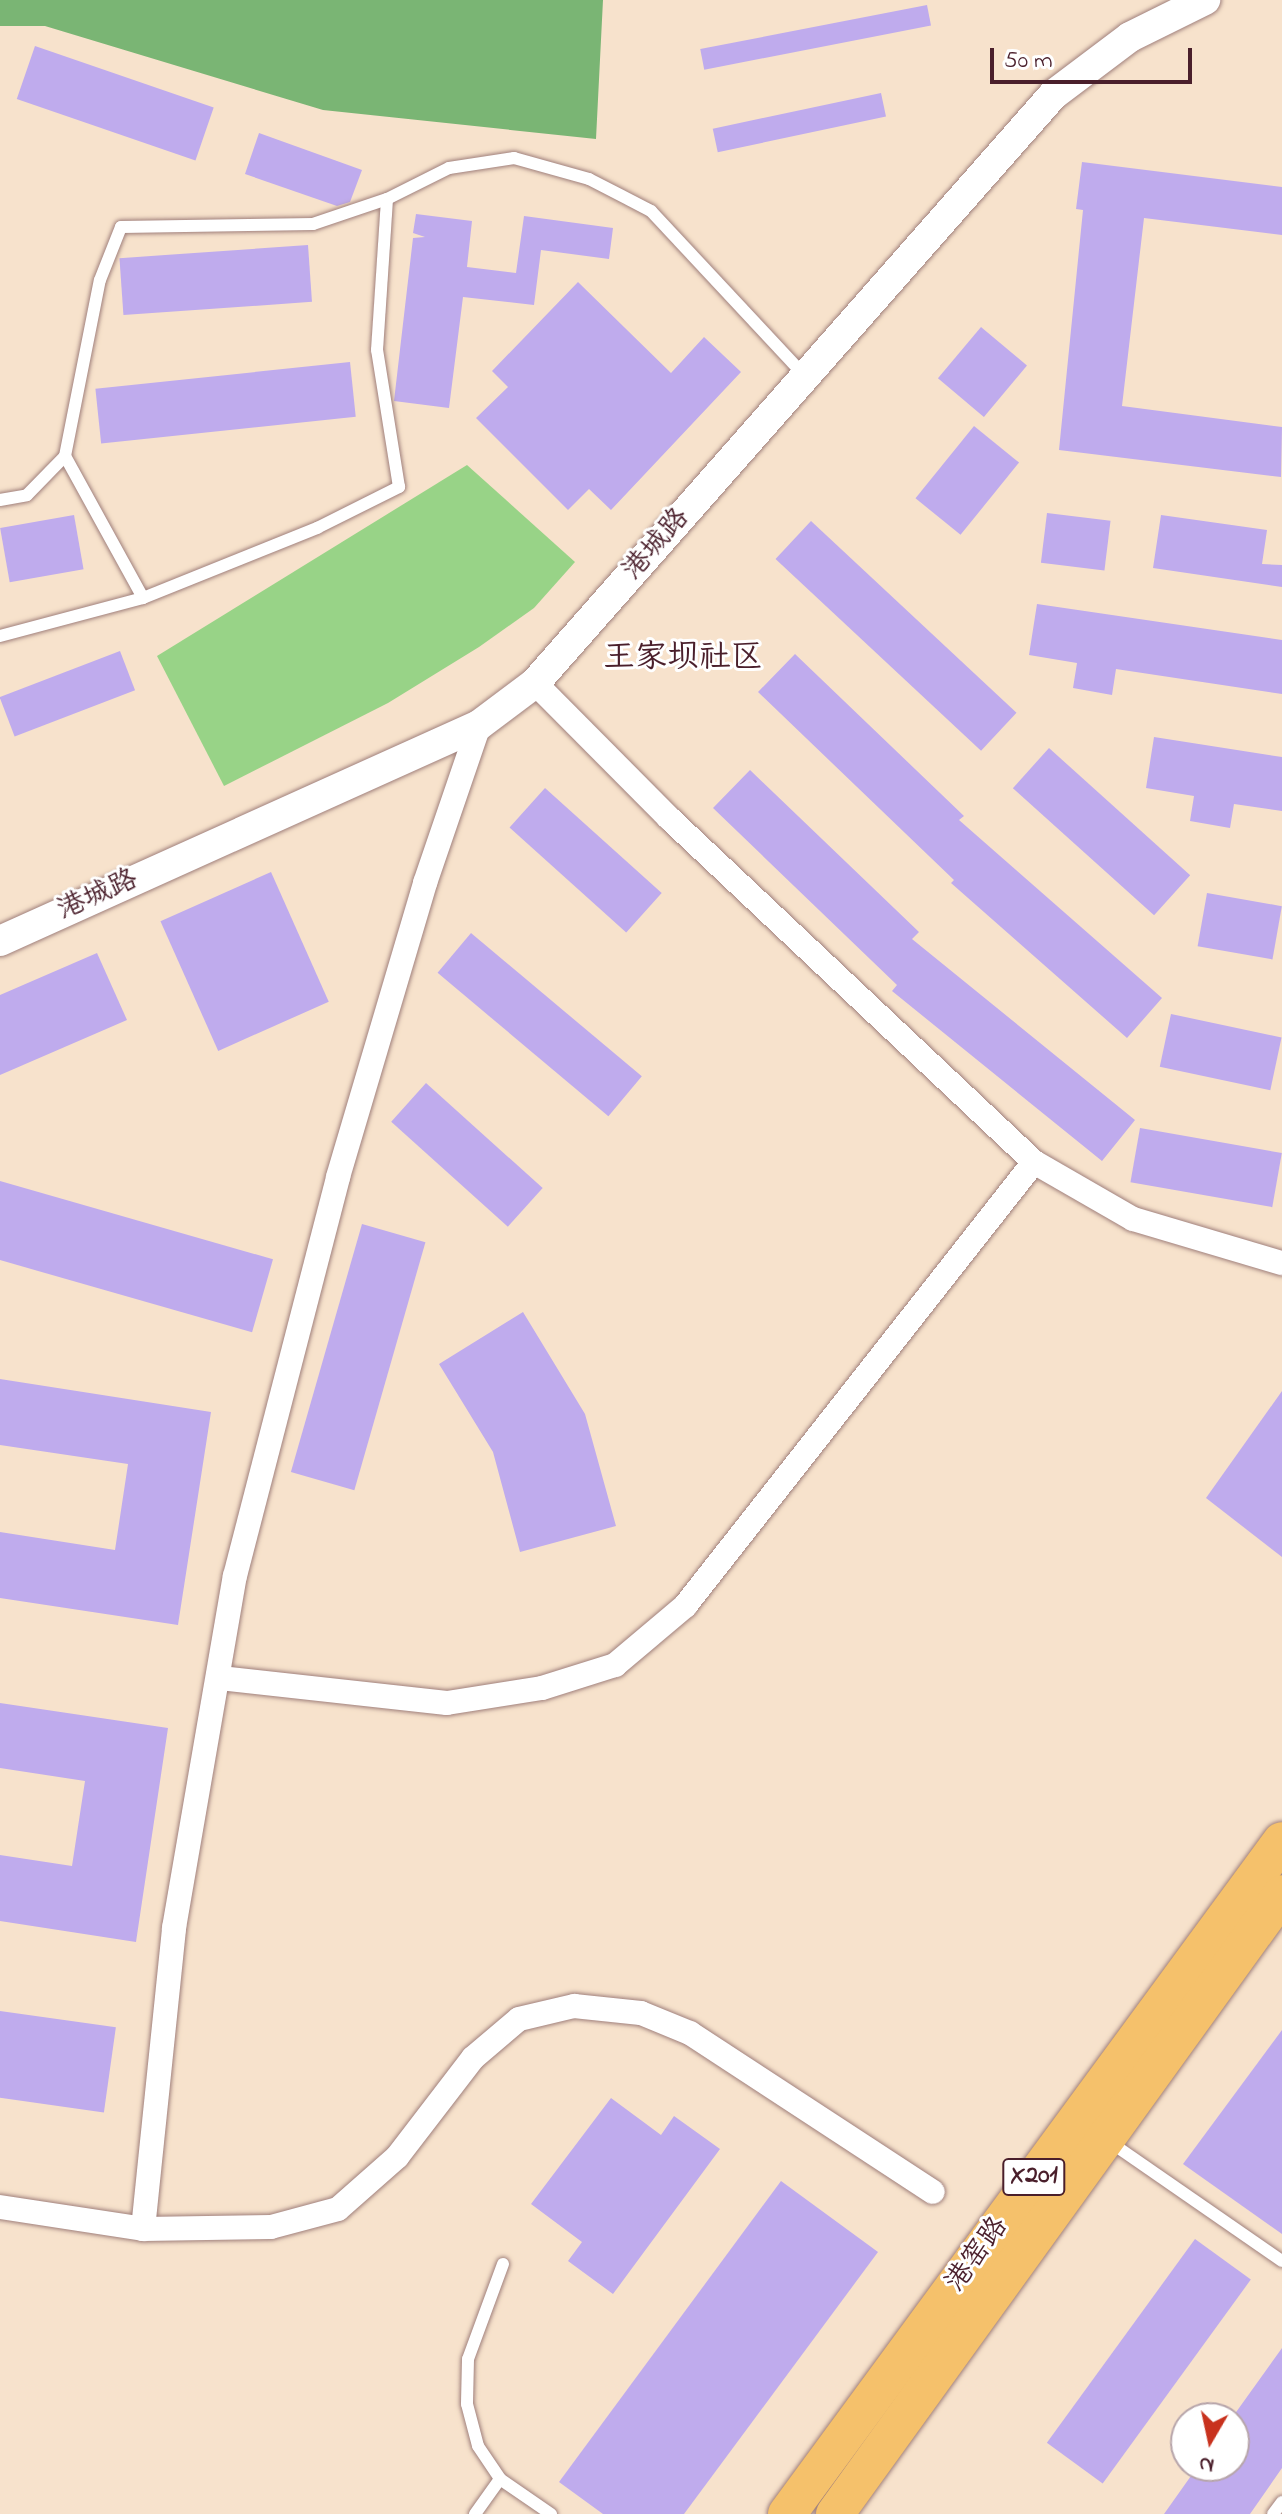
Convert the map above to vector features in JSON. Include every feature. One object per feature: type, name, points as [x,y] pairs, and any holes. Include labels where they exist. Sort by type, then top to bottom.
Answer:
[{"type":"main road","name":"港窑路","points":[[787,2514],[1282,1841]]},
{"type":"main road","name":"港窑路","points":[[835,2514],[1282,1894]]},
{"type":"street","name":"港城路","points":[[0,941],[479,725],[535,683],[1053,95],[1130,37],[1205,0]]},
{"type":"street","points":[[535,683],[669,818],[1034,1162],[1133,1219],[1282,1263]]},
{"type":"street","points":[[143,2229],[174,1928],[220,1678],[235,1576],[338,1177],[425,883],[479,725]]},
{"type":"street","points":[[220,1678],[447,1703],[542,1688],[615,1665],[685,1606],[1034,1162]]},
{"type":"street","points":[[0,2207],[143,2229],[271,2227],[338,2209],[397,2157],[473,2058],[519,2019],[574,2006],[641,2013],[690,2033],[933,2192]]},
{"type":"lane","points":[[0,500],[27,495],[65,456],[100,280],[121,227],[313,224],[387,199],[449,168],[514,158],[589,179],[651,211],[805,376]]},
{"type":"lane","points":[[0,636],[143,598],[317,528],[399,487],[377,350],[387,199]]},
{"type":"lane","points":[[65,456],[143,598]]},
{"type":"lane","points":[[1106,2139],[1282,2261]]},
{"type":"lane","points":[[503,2264],[468,2359],[467,2404],[478,2446],[500,2479],[551,2514]]},
{"type":"lane","points":[[475,2514],[500,2479]]},
{"type":"lane","points":[[1273,2514],[1282,2502]]},
{"type":"green space","points":[[0,0],[603,0],[596,139],[323,110],[45,26],[0,26]]},
{"type":"green space","points":[[467,465],[575,562],[534,608],[479,647],[388,703],[224,786],[157,656]]},
{"type":"building","points":[[927,5],[931,26],[704,70],[700,49]]},
{"type":"building","points":[[35,46],[214,108],[195,160],[17,99]]},
{"type":"building","points":[[881,93],[886,116],[718,152],[713,129]]},
{"type":"building","points":[[259,133],[362,170],[350,202],[337,206],[245,174]]},
{"type":"building","points":[[1082,162],[1282,187],[1282,235],[1144,218],[1122,406],[1282,427],[1281,477],[1059,450],[1083,210],[1076,209]]},
{"type":"building","points":[[416,214],[472,221],[467,267],[516,273],[524,216],[613,228],[609,259],[541,250],[534,305],[463,297],[449,408],[394,401],[413,238],[425,237],[413,233]]},
{"type":"building","points":[[308,245],[312,302],[123,315],[119,258]]},
{"type":"building","points":[[578,282],[671,373],[704,337],[741,372],[611,510],[589,489],[568,510],[476,418],[508,387],[492,371]]},
{"type":"building","points":[[981,327],[1027,366],[984,417],[938,378]]},
{"type":"building","points":[[350,362],[356,417],[101,443],[95,389]]},
{"type":"building","points":[[974,426],[1019,463],[961,535],[915,498]]},
{"type":"building","points":[[1047,513],[1111,521],[1104,570],[1041,563]]},
{"type":"building","points":[[74,515],[84,569],[10,582],[0,528]]},
{"type":"building","points":[[1161,515],[1267,530],[1262,564],[1282,565],[1282,587],[1153,568]]},
{"type":"building","points":[[811,521],[1017,713],[981,751],[776,559]]},
{"type":"building","points":[[1037,604],[1282,640],[1282,694],[1116,669],[1112,695],[1073,688],[1077,663],[1029,655]]},
{"type":"building","points":[[120,651],[135,690],[15,736],[0,697]]},
{"type":"building","points":[[795,654],[964,816],[959,820],[1162,998],[1127,1038],[951,883],[954,880],[758,692]]},
{"type":"building","points":[[1154,737],[1282,757],[1282,811],[1234,804],[1230,828],[1190,821],[1194,796],[1146,788]]},
{"type":"building","points":[[1049,748],[1190,875],[1154,915],[1013,788]]},
{"type":"building","points":[[750,770],[919,932],[912,939],[1135,1120],[1102,1161],[892,991],[897,985],[713,808]]},
{"type":"building","points":[[545,788],[662,893],[626,932],[510,827]]},
{"type":"building","points":[[271,872],[329,1002],[218,1051],[160,921]]},
{"type":"building","points":[[1207,893],[1282,906],[1272,959],[1198,946]]},
{"type":"building","points":[[471,933],[642,1076],[608,1116],[438,973]]},
{"type":"building","points":[[97,953],[127,1020],[0,1075],[0,995]]},
{"type":"building","points":[[1171,1014],[1282,1037],[1270,1090],[1160,1067]]},
{"type":"building","points":[[426,1083],[543,1188],[508,1227],[391,1122]]},
{"type":"building","points":[[1140,1128],[1282,1153],[1272,1207],[1130,1182]]},
{"type":"building","points":[[0,1181],[273,1259],[252,1332],[0,1260]]},
{"type":"building","points":[[362,1224],[425,1242],[354,1490],[291,1472]]},
{"type":"building","points":[[523,1312],[585,1414],[616,1526],[520,1552],[493,1452],[439,1364]]},
{"type":"building","points":[[0,1379],[211,1412],[178,1625],[0,1598],[0,1532],[115,1550],[128,1464],[0,1445]]},
{"type":"building","points":[[1282,1391],[1282,1557],[1206,1498]]},
{"type":"building","points":[[0,1703],[168,1728],[136,1942],[0,1921],[0,1855],[72,1866],[85,1781],[0,1768]]},
{"type":"building","points":[[0,2011],[116,2027],[104,2112],[0,2098]]},
{"type":"building","points":[[1282,2030],[1282,2234],[1183,2164]]},
{"type":"building","points":[[611,2098],[661,2135],[674,2116],[720,2149],[613,2294],[568,2261],[582,2242],[531,2204]]},
{"type":"building","points":[[781,2181],[878,2252],[684,2514],[603,2514],[559,2482]]},
{"type":"building","points":[[1195,2239],[1251,2280],[1103,2483],[1047,2443]]},
{"type":"building","points":[[1282,2348],[1282,2468],[1250,2514],[1164,2514],[1187,2482],[1250,2482],[1250,2402],[1243,2402]]},
{"type":"district","name":"王家坝社区","points":[[683,659]]}]
